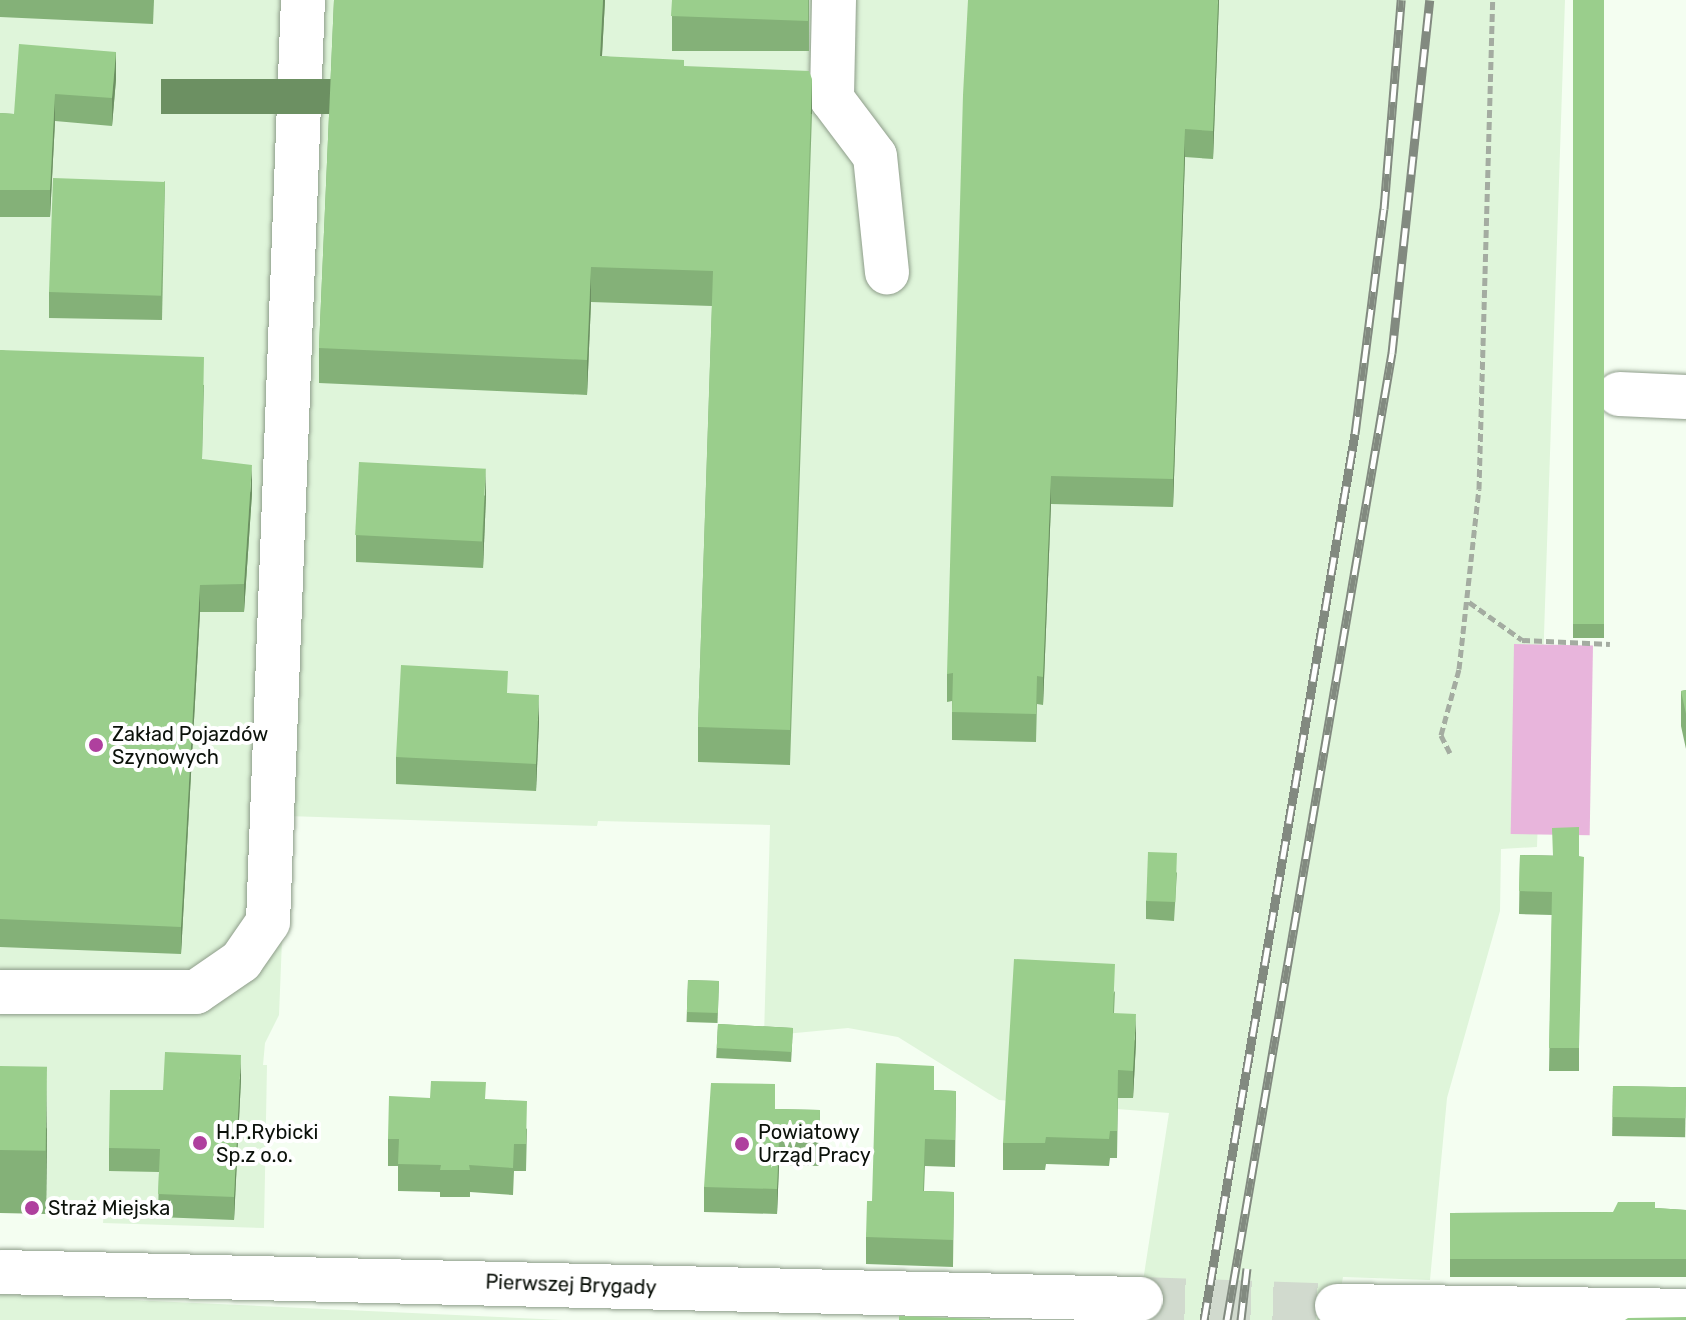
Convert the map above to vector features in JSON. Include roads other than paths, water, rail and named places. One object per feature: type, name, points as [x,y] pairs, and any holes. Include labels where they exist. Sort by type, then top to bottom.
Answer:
[{"type":"street","points":[[0,992],[196,992],[241,961],[268,922],[303,0]]},
{"type":"street","points":[[834,0],[832,99],[875,156],[887,272]]},
{"type":"street","points":[[1619,394],[1686,397]]},
{"type":"street","name":"Pierwszej Brygady","points":[[0,1272],[670,1304],[1141,1299]]},
{"type":"street","points":[[1337,1306],[1587,1316],[1686,1311]]},
{"type":"tunnel","points":[[1141,1299],[1337,1306]]},
{"type":"railway","points":[[1204,1320],[1355,434],[1384,209],[1401,0]]},
{"type":"railway","points":[[1227,1320],[1392,353],[1430,0]]},
{"type":"railway","points":[[1241,1320],[1247,1268]]},
{"type":"place","name":"Zakład Pojazdów Szynowych","points":[[96,745]]},
{"type":"place","name":"H.P.Rybicki Sp.z o.o.","points":[[200,1143]]},
{"type":"place","name":"Powiatowy Urząd Pracy","points":[[742,1144]]},
{"type":"place","name":"Straż Miejska","points":[[32,1208]]}]
